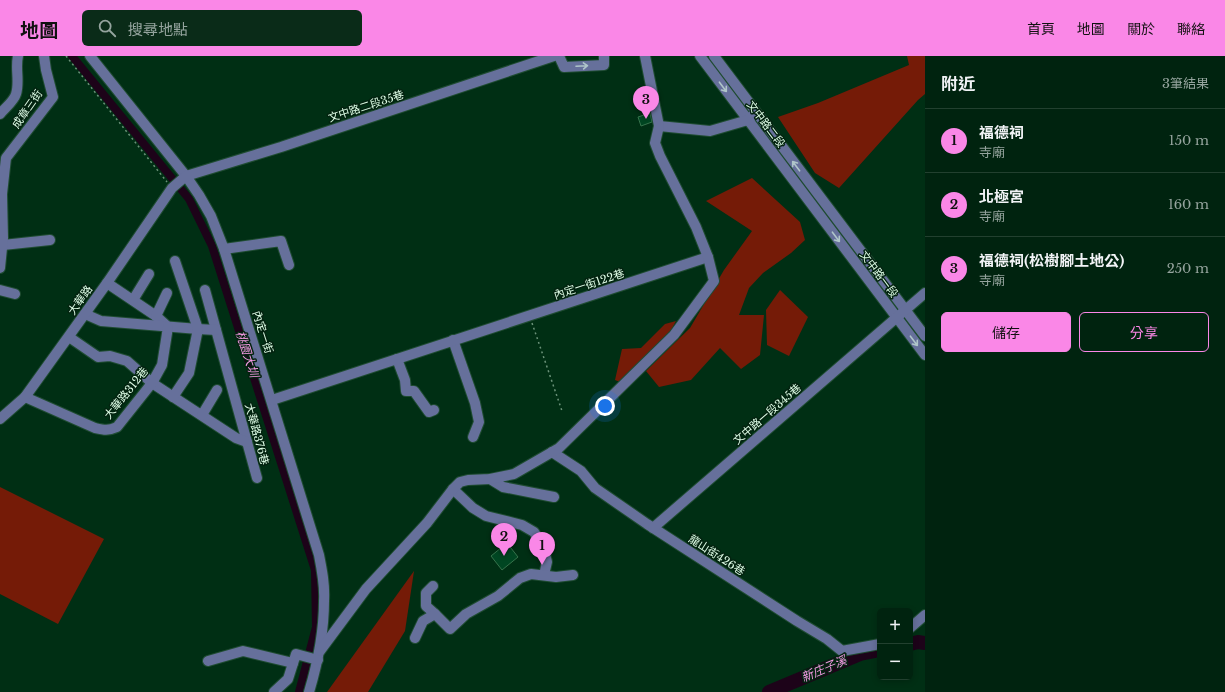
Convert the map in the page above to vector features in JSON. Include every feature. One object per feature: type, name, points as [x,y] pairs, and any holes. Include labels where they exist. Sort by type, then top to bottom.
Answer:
[{"type":"street","points":[[0,114],[16,96],[16,63],[18,56]]},
{"type":"street","name":"成章三街","points":[[6,158],[52,97],[44,56]]},
{"type":"street","name":"內定一街","points":[[90,56],[186,176],[211,216],[224,249],[319,555],[324,600],[324,620],[319,657]]},
{"type":"street","name":"文中路二段35巷","points":[[186,176],[281,147],[554,56]]},
{"type":"street","points":[[559,56],[564,67],[604,65],[604,56]]},
{"type":"street","points":[[309,692],[319,657],[366,589],[428,523],[453,489],[460,482],[468,480],[490,479],[514,474],[559,448],[674,335],[714,281],[708,257],[696,227],[660,156],[655,143],[659,126],[645,56]]},
{"type":"street","name":"文中路二段","points":[[700,56],[813,206]]},
{"type":"street","name":"文中路二段","points":[[714,56],[820,197]]},
{"type":"street","points":[[659,126],[710,131],[748,120],[756,113]]},
{"type":"street","points":[[0,148],[6,158],[2,194],[3,245],[0,268]]},
{"type":"street","name":"大華路","points":[[0,419],[25,397],[69,337],[172,188],[186,176]]},
{"type":"street","points":[[797,185],[806,178]]},
{"type":"street","name":"文中路一段","points":[[820,197],[925,336]]},
{"type":"street","name":"文中路一段","points":[[813,206],[925,355]]},
{"type":"street","points":[[3,245],[50,240]]},
{"type":"street","points":[[224,249],[281,241],[289,265]]},
{"type":"street","name":"內定一街122巷","points":[[272,400],[708,257]]},
{"type":"street","points":[[173,397],[189,373],[198,329],[175,261]]},
{"type":"street","points":[[133,300],[149,274]]},
{"type":"street","points":[[107,282],[156,316],[168,327]]},
{"type":"street","points":[[0,290],[15,294]]},
{"type":"street","name":"大華路376巷","points":[[205,290],[257,478]]},
{"type":"street","points":[[156,316],[167,293]]},
{"type":"street","name":"文中路一段345巷","points":[[653,528],[925,293]]},
{"type":"street","points":[[85,314],[101,321],[216,330]]},
{"type":"street","name":"大華路312巷","points":[[25,397],[95,428],[111,430],[117,427],[152,383],[162,365],[168,327]]},
{"type":"street","points":[[69,337],[98,357],[110,356],[127,361],[152,383],[236,438],[247,442]]},
{"type":"street","points":[[453,340],[475,403],[479,422],[473,437]]},
{"type":"street","points":[[398,359],[405,380],[406,391],[414,391],[429,412],[434,410]]},
{"type":"street","points":[[202,415],[217,390]]},
{"type":"street","name":"龍山街426巷","points":[[552,452],[581,471],[595,488],[653,528],[797,622],[827,639],[842,651],[877,645]]},
{"type":"street","points":[[490,479],[503,487],[554,497]]},
{"type":"street","points":[[453,489],[473,508],[486,516],[522,525],[534,532],[543,546],[547,562],[544,575]]},
{"type":"street","points":[[433,586],[426,593],[426,606],[450,630],[466,614],[498,596],[520,578],[531,574],[556,577],[573,575]]},
{"type":"street","points":[[415,638],[423,621],[435,614]]},
{"type":"street","points":[[913,625],[925,615]]},
{"type":"street","points":[[208,661],[243,651],[294,658],[319,657]]},
{"type":"street","points":[[274,692],[288,679],[294,658]]},
{"type":"path","points":[[66,56],[172,188]]},
{"type":"path","points":[[530,315],[562,411]]},
{"type":"shaded area","points":[[907,56],[925,56],[925,94],[839,188],[815,173],[778,117],[818,103],[909,65]]},
{"type":"shaded area","points":[[752,178],[800,222],[805,240],[791,253],[763,273],[749,288],[739,315],[764,315],[760,355],[741,369],[720,348],[691,380],[659,387],[646,371],[690,328],[724,270],[752,231],[706,201]]},
{"type":"shaded area","points":[[780,290],[808,317],[789,356],[767,345],[766,310]]},
{"type":"shaded area","points":[[676,321],[668,336],[620,382],[615,380],[622,349],[641,348],[665,324]]},
{"type":"shaded area","points":[[0,487],[104,539],[58,624],[0,594]]},
{"type":"shaded area","points":[[414,571],[405,631],[368,692],[327,692]]},
{"type":"building","points":[[650,113],[652,122],[641,126],[638,117]]},
{"type":"building","points":[[507,543],[518,557],[502,570],[491,556]]},
{"type":"waterway","name":"桃園大圳","points":[[72,56],[189,199],[212,246],[315,570],[316,627],[299,692]]},
{"type":"waterway","name":"新庄子溪","points":[[913,643],[925,643]]},
{"type":"waterway","name":"新庄子溪","points":[[769,692],[860,654],[877,651]]},
{"type":"place","name":"福德祠(松樹腳土地公)","points":[[646,119]]},
{"type":"place","name":"北極宮","points":[[504,556]]},
{"type":"place","name":"福德祠","points":[[542,565]]}]
